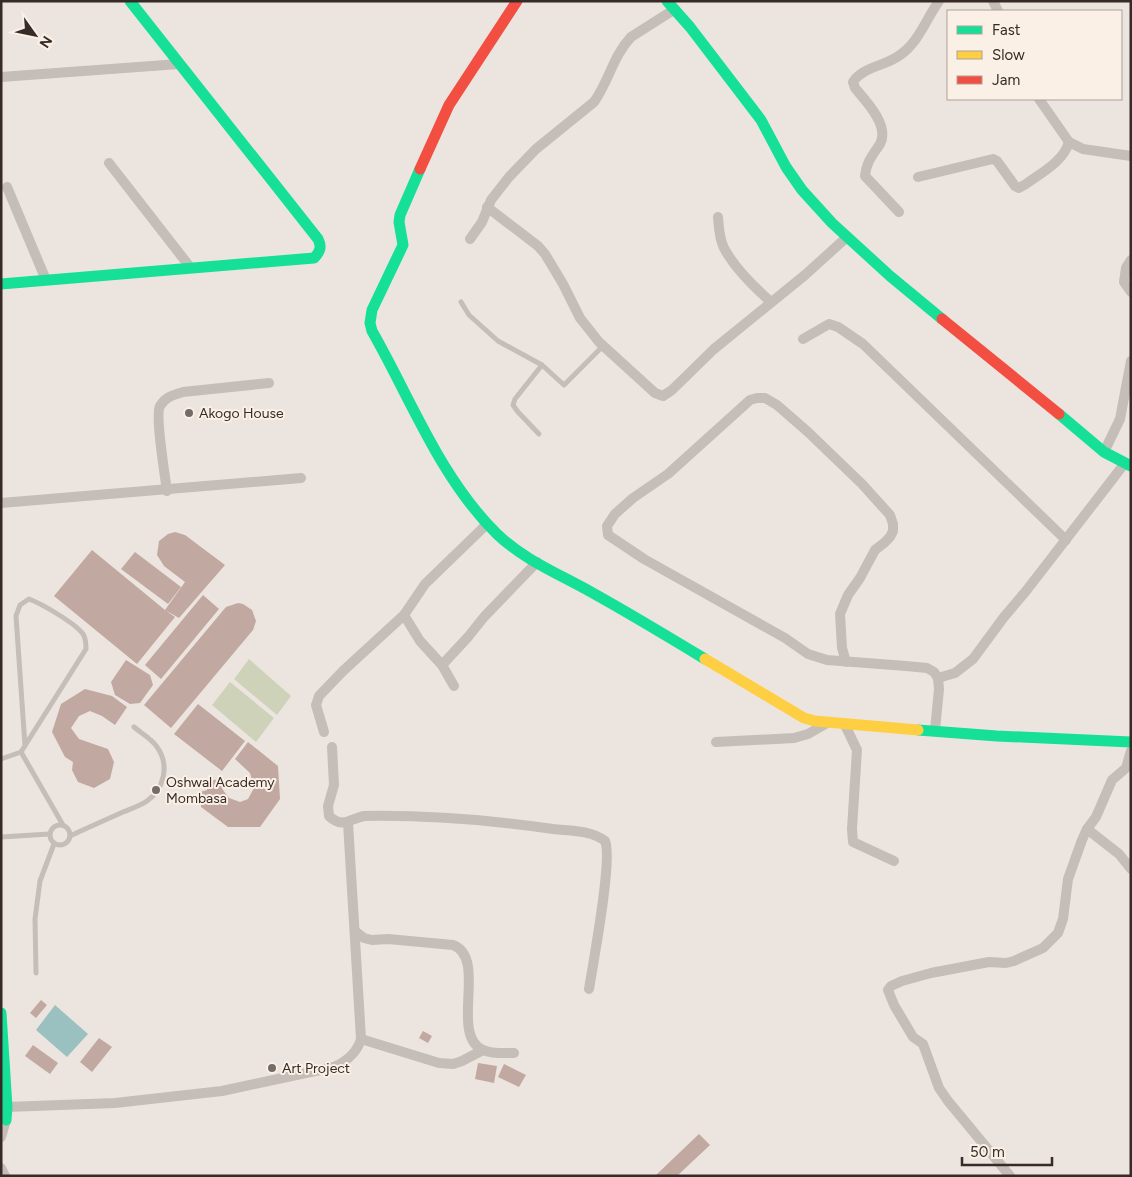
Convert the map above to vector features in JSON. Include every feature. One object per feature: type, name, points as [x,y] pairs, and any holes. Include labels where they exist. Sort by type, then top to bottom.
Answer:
[{"type":"street","points":[[1,284],[314,258],[321,250],[318,239],[130,1]]},
{"type":"street","points":[[518,1],[449,105],[400,215],[403,245],[370,317],[372,330],[435,448],[468,500],[487,524],[510,547],[602,597],[804,718],[815,721],[998,736],[1131,742]]},
{"type":"street","points":[[899,212],[865,176],[868,162],[883,136],[881,125],[853,82],[866,70],[876,68],[900,56],[918,37],[939,1]]},
{"type":"street","points":[[470,239],[479,228],[487,207],[499,188],[536,149],[594,102],[626,42],[671,5],[761,120],[786,167],[802,190],[832,223],[922,303],[1042,399],[1104,452],[1128,465],[1004,617],[973,659],[955,673],[938,678]]},
{"type":"street","points":[[1,77],[179,64]]},
{"type":"street","points":[[1040,100],[1069,142],[1083,149],[1131,156]]},
{"type":"street","points":[[918,177],[994,159],[1015,186],[1019,188],[1063,156],[1068,149],[1069,142]]},
{"type":"street","points":[[109,163],[190,267]]},
{"type":"street","points":[[7,187],[46,280]]},
{"type":"street","points":[[487,207],[545,254],[580,318],[603,345],[660,396],[667,395],[714,349],[805,275],[848,237]]},
{"type":"street","points":[[718,217],[724,248],[754,287],[771,302]]},
{"type":"street","points":[[1131,260],[1126,268],[1124,282],[1131,292]]},
{"type":"street","points":[[803,339],[829,324],[838,327],[863,344],[1066,540]]},
{"type":"street","points":[[1104,452],[1120,419],[1131,361]]},
{"type":"street","points":[[167,491],[158,412],[164,400],[169,396],[182,392],[269,383]]},
{"type":"street","points":[[846,662],[842,648],[840,614],[848,595],[860,578],[875,550],[890,537],[893,531],[890,515],[862,484],[777,405],[765,398],[750,400],[668,474],[633,498],[615,514],[607,526],[608,535],[644,559],[746,616],[808,654],[827,660],[846,662],[927,668],[934,672],[938,678],[939,689],[935,730]]},
{"type":"street","points":[[1,503],[167,491],[301,478]]},
{"type":"street","points":[[324,732],[316,705],[319,696],[368,647],[404,615],[425,584],[487,524]]},
{"type":"street","points":[[442,665],[484,617],[537,562]]},
{"type":"street","points":[[404,615],[420,640],[442,665],[454,686]]},
{"type":"street","points":[[716,742],[794,738],[808,734],[830,722]]},
{"type":"street","points":[[844,723],[857,750],[852,829],[853,842],[894,861]]},
{"type":"street","points":[[332,747],[334,785],[328,812],[328,816],[332,820],[348,823],[364,816],[459,819],[533,826],[594,835],[603,839],[607,849],[605,887],[590,989]]},
{"type":"street","points":[[1010,1176],[939,1088],[922,1044],[913,1037],[894,1005],[888,990],[902,981],[931,973],[989,962],[1006,963],[1014,961],[1043,948],[1058,934],[1061,928],[1068,879],[1087,829],[1096,817],[1114,777],[1126,768],[1131,751]]},
{"type":"street","points":[[7,1107],[115,1103],[222,1091],[334,1067],[348,1060],[357,1049],[361,1039],[348,823]]},
{"type":"street","points":[[1087,829],[1127,857],[1131,869]]},
{"type":"street","points":[[356,932],[372,940],[388,939],[453,945],[460,948],[468,964],[470,1031],[475,1044],[483,1050],[514,1053]]},
{"type":"street","points":[[1,1013],[7,1107],[6,1120],[1,1137]]},
{"type":"street","points":[[361,1039],[439,1063],[453,1064],[462,1062],[483,1050]]},
{"type":"street","points":[[1,1168],[4,1176]]},
{"type":"lane","points":[[461,302],[469,315],[498,341],[542,365],[564,385],[603,345]]},
{"type":"lane","points":[[539,434],[513,405],[515,399],[542,365]]},
{"type":"lane","points":[[1,759],[21,752],[25,746],[86,649],[86,641],[82,632],[46,606],[29,599],[20,605],[16,616],[25,746]]},
{"type":"lane","points":[[49,834],[50,840],[54,844],[64,844],[70,836],[147,802],[157,791],[162,784],[164,764],[157,746],[134,727]]},
{"type":"lane","points":[[21,752],[63,825],[68,829],[70,836]]},
{"type":"lane","points":[[1,836],[49,834],[56,826],[63,825]]},
{"type":"lane","points":[[36,973],[35,919],[40,880],[54,844]]},
{"type":"green space","points":[[249,659],[291,696],[277,715],[234,679]]},
{"type":"green space","points":[[230,682],[274,718],[256,742],[212,705]]},
{"type":"water","points":[[55,1005],[88,1034],[67,1057],[36,1030]]},
{"type":"building","points":[[175,532],[185,535],[225,565],[179,618],[165,610],[185,582],[164,566],[157,555],[159,541],[168,534]]},
{"type":"building","points":[[92,550],[175,617],[137,664],[54,596]]},
{"type":"building","points":[[135,552],[181,587],[168,604],[121,569]]},
{"type":"building","points":[[203,595],[219,609],[161,679],[145,665]]},
{"type":"building","points":[[238,603],[252,610],[256,621],[253,630],[171,728],[144,705],[226,607]]},
{"type":"building","points":[[126,660],[150,675],[153,685],[140,703],[130,704],[115,695],[111,682]]},
{"type":"building","points":[[85,689],[112,696],[127,707],[115,725],[102,716],[90,711],[79,716],[71,728],[79,739],[108,749],[114,762],[110,779],[94,788],[78,782],[72,770],[73,762],[65,757],[52,732],[61,704]]},
{"type":"building","points":[[198,704],[245,741],[222,771],[174,734]]},
{"type":"building","points":[[248,742],[278,766],[280,799],[260,827],[228,827],[201,807],[200,792],[207,790],[208,781],[220,779],[223,790],[229,798],[240,802],[248,799],[254,788],[250,773],[235,759]]},
{"type":"building","points":[[41,1000],[47,1005],[36,1018],[30,1013]]},
{"type":"building","points":[[423,1031],[432,1036],[428,1043],[419,1038]]},
{"type":"building","points":[[99,1038],[112,1047],[92,1072],[80,1062]]},
{"type":"building","points":[[33,1045],[58,1063],[50,1074],[25,1056]]},
{"type":"building","points":[[478,1063],[497,1066],[494,1083],[475,1079]]},
{"type":"building","points":[[504,1064],[526,1075],[519,1087],[498,1077]]},
{"type":"building","points":[[699,1134],[710,1145],[677,1176],[655,1176]]},
{"type":"traffic: fast","points":[[1,284],[314,258],[319,251],[320,244],[318,239],[130,1]]},
{"type":"traffic: fast","points":[[667,1],[690,27],[761,120],[786,167],[802,190],[832,223],[890,276],[942,319]]},
{"type":"traffic: fast","points":[[420,169],[400,215],[399,222],[403,245],[372,310],[370,323],[372,331],[443,463],[477,512],[497,534],[519,552],[620,608],[705,659]]},
{"type":"traffic: fast","points":[[1059,414],[1104,452],[1131,466]]},
{"type":"traffic: fast","points":[[918,730],[997,736],[1131,742]]},
{"type":"traffic: fast","points":[[1,1013],[7,1107],[6,1120]]},
{"type":"traffic: slow","points":[[705,659],[804,718],[815,721],[918,730]]},
{"type":"traffic: jam","points":[[420,169],[449,105],[517,1]]},
{"type":"traffic: jam","points":[[942,319],[1059,414]]},
{"type":"place","name":"Akogo House","points":[[189,413]]},
{"type":"place","name":"Oshwal Academy Mombasa","points":[[156,790]]},
{"type":"place","name":"Art Project","points":[[272,1068]]}]
